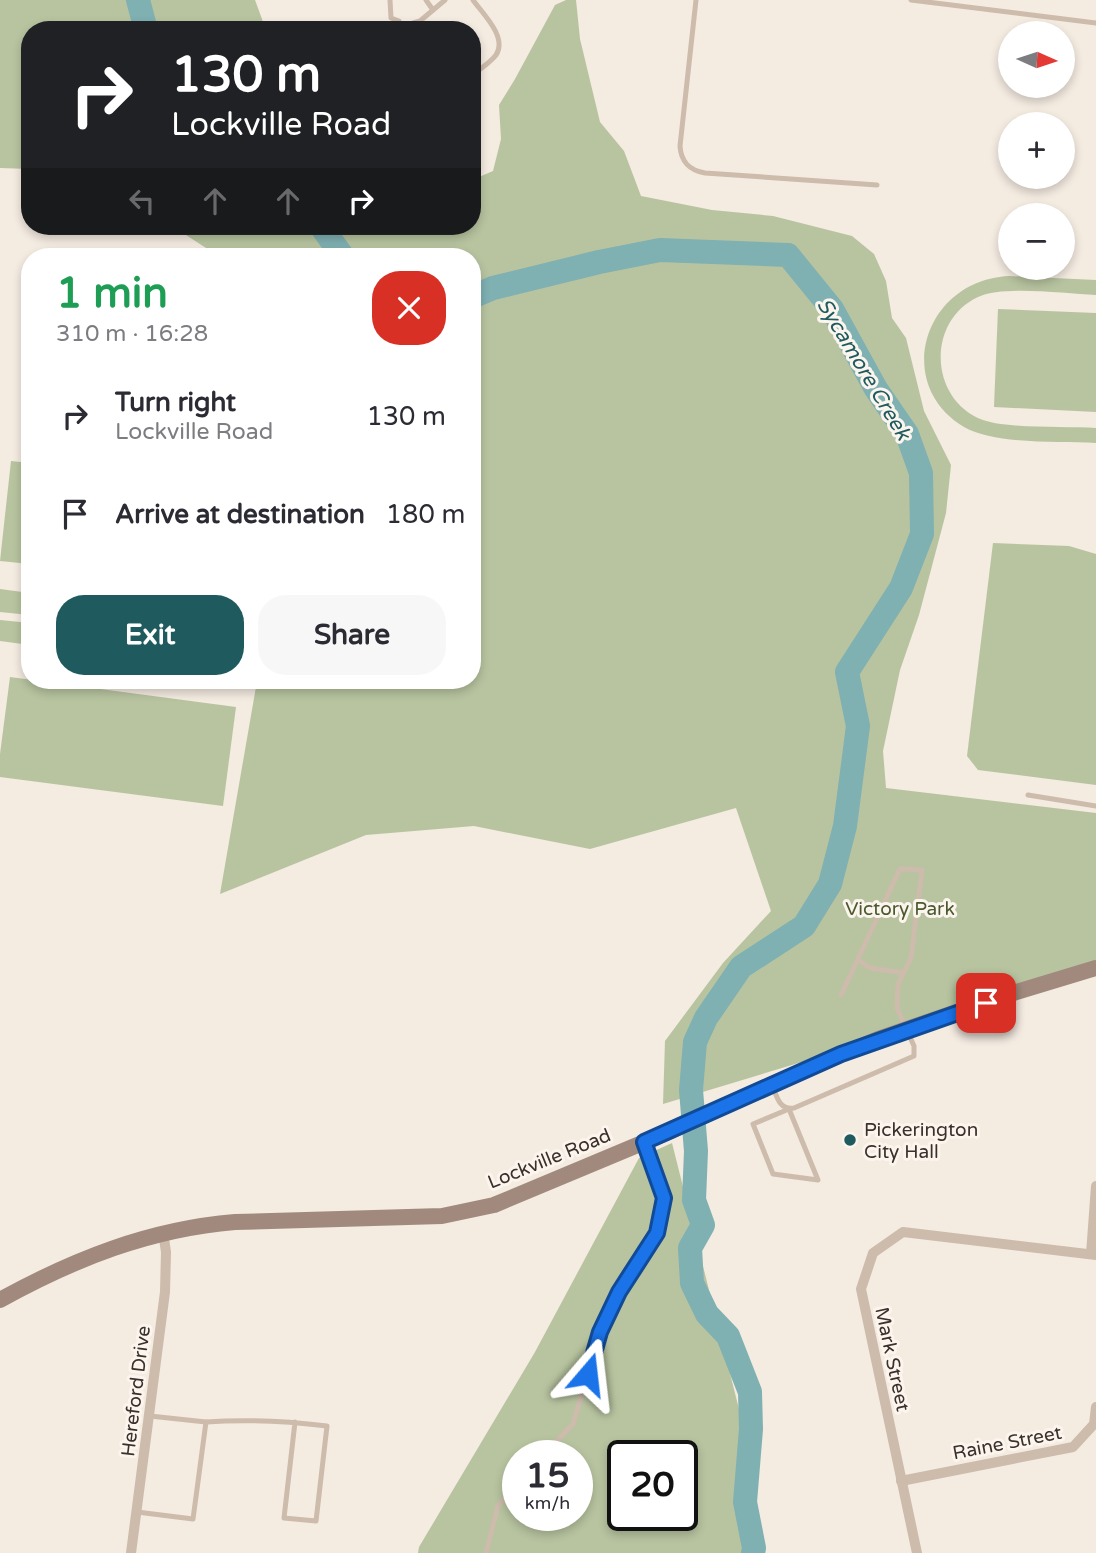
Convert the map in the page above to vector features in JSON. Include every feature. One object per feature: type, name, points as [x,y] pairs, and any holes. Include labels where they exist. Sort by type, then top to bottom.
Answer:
[{"type":"main road","name":"Lockville Road","points":[[0,1300],[99,1252],[163,1232],[235,1222],[455,1214],[513,1198],[671,1131],[841,1054],[908,1029],[1096,968]]},
{"type":"street","points":[[1093,1255],[1096,1186]]},
{"type":"street","name":"Hereford Drive","points":[[131,1553],[166,1292],[163,1232]]},
{"type":"street","name":"Mark Street","points":[[917,1553],[861,1289],[873,1253],[903,1232],[1093,1255]]},
{"type":"street","name":"Raine Street","points":[[901,1481],[1073,1447],[1094,1424],[1096,1407]]},
{"type":"lane","points":[[390,0],[389,14],[391,18],[399,21]]},
{"type":"lane","points":[[426,0],[433,10]]},
{"type":"lane","points":[[420,21],[445,0]]},
{"type":"lane","points":[[473,0],[495,31],[499,42],[496,55],[481,68]]},
{"type":"lane","points":[[696,0],[680,146],[686,165],[695,172],[877,186]]},
{"type":"lane","points":[[911,0],[1096,23]]},
{"type":"lane","points":[[1028,795],[1096,806]]},
{"type":"lane","points":[[772,1084],[779,1103],[789,1109],[818,1180],[773,1174],[753,1124],[789,1109],[910,1059],[915,1051],[897,1008],[898,984],[911,958],[922,870],[900,869],[841,995]]},
{"type":"lane","points":[[858,960],[870,968],[904,973]]},
{"type":"lane","points":[[558,1440],[573,1424],[600,1332],[619,1292],[657,1233],[664,1198],[644,1142]]},
{"type":"lane","points":[[150,1416],[206,1423],[232,1420],[295,1422],[327,1426],[316,1521],[284,1518],[295,1422]]},
{"type":"lane","points":[[137,1512],[193,1519],[206,1423]]},
{"type":"lane","points":[[486,1553],[498,1506],[502,1502]]},
{"type":"green space","points":[[0,0],[255,0],[263,21],[21,21],[21,169],[0,168]]},
{"type":"green space","name":"Victory Park","points":[[566,0],[576,0],[580,39],[600,122],[624,151],[641,196],[712,210],[773,216],[852,236],[874,254],[886,281],[892,318],[906,338],[924,411],[951,465],[946,513],[919,615],[900,670],[883,751],[886,788],[1096,813],[1096,968],[878,1039],[663,1104],[665,1041],[723,963],[771,911],[736,808],[590,849],[474,826],[366,835],[220,894],[256,689],[481,689],[481,248],[206,248],[186,235],[481,235],[481,176],[493,171],[501,139],[499,105],[555,5]]},
{"type":"green space","points":[[998,278],[1096,280],[1096,295],[1003,291],[978,297],[961,308],[949,324],[942,341],[941,360],[944,379],[952,396],[965,410],[983,420],[1022,426],[1096,428],[1096,443],[993,437],[964,427],[942,408],[929,386],[924,361],[928,337],[938,314],[956,295],[980,282]]},
{"type":"green space","points":[[998,309],[1096,313],[1096,412],[994,407]]},
{"type":"green space","points":[[11,461],[21,462],[21,563],[0,561]]},
{"type":"green space","points":[[993,543],[1069,546],[1096,554],[1096,785],[978,770],[967,756]]},
{"type":"green space","points":[[0,589],[21,592],[21,614],[0,612]]},
{"type":"green space","points":[[0,620],[21,622],[21,644],[0,641]]},
{"type":"green space","points":[[10,677],[21,678],[21,689],[100,689],[236,707],[223,806],[0,777],[0,754]]},
{"type":"green space","points":[[672,1143],[746,1437],[756,1553],[418,1553],[419,1547],[535,1352],[639,1158]]},
{"type":"waterway","name":"Sycamore Creek","points":[[138,0],[144,21]]},
{"type":"waterway","name":"Sycamore Creek","points":[[327,235],[337,248]]},
{"type":"waterway","name":"Sycamore Creek","points":[[481,293],[599,262],[660,250],[788,255],[832,309],[876,389],[907,434],[921,473],[922,534],[901,588],[847,672],[858,726],[845,826],[830,884],[804,926],[741,967],[706,1018],[695,1042],[691,1090],[696,1151],[694,1200],[703,1225],[690,1248],[692,1283],[707,1314],[728,1336],[750,1392],[751,1429],[745,1502],[753,1553]]},
{"type":"place","name":"Pickerington City Hall","points":[[850,1140]]},
{"type":"route","points":[[588,1374],[600,1332],[619,1292],[657,1233],[664,1198],[644,1142],[841,1054],[986,1003]]}]
